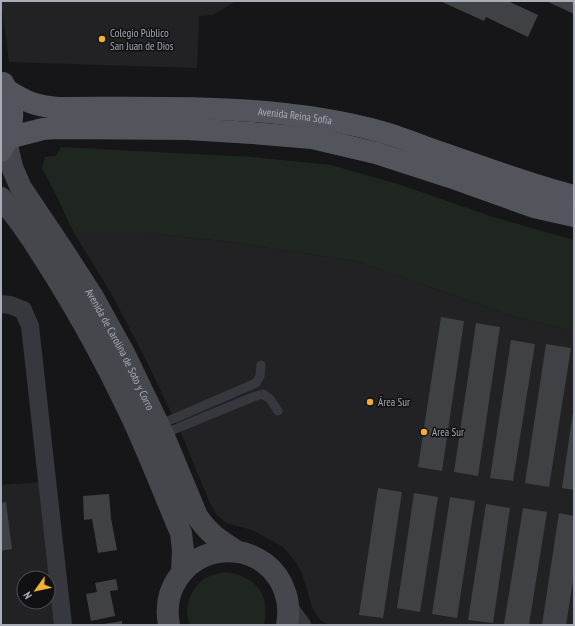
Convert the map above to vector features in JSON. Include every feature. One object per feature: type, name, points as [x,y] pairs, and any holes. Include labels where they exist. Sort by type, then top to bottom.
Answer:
[{"type":"main road","name":"Avenida Reina Sofía","points":[[4,86],[13,111],[11,132],[5,143]]},
{"type":"main road","name":"Avenida Reina Sofía","points":[[4,86],[23,100],[41,106],[58,108],[189,108],[252,110],[312,117],[382,132],[540,187],[574,196]]},
{"type":"main road","name":"Avenida Reina Sofía","points":[[5,143],[44,129],[65,128],[188,129],[312,138],[376,153],[450,177],[534,207],[574,216]]},
{"type":"street","name":"Avenida de Carolina de Soto y Corro","points":[[5,143],[12,167],[21,188],[93,297],[124,353],[161,430],[197,516],[205,528],[214,537],[238,552]]},
{"type":"street","name":"Avenida de Carolina de Soto y Corro","points":[[1,198],[47,263],[75,308],[125,402],[181,533],[184,550],[182,571]]},
{"type":"street","points":[[1,304],[10,305],[23,310],[30,326],[64,625]]},
{"type":"street","points":[[169,625],[167,617],[168,600],[173,584],[182,571],[194,561],[208,554],[223,551],[238,552],[254,556],[267,565],[278,577],[285,591],[288,616],[302,625]]},
{"type":"lane","points":[[161,430],[256,383],[260,376],[261,366]]},
{"type":"lane","points":[[161,430],[263,394],[270,399],[278,411]]},
{"type":"shaded area","name":"Colegio Público San Juan de Dios","points":[[1,1],[236,1],[213,15],[199,16],[197,68],[9,62]]},
{"type":"shaded area","points":[[61,147],[251,157],[331,165],[401,185],[493,217],[574,240],[574,331],[518,318],[356,261],[223,241],[146,233],[74,233],[51,184],[42,169],[45,157],[56,156]]},
{"type":"shaded area","name":"Área Sur","points":[[74,233],[146,233],[223,241],[356,261],[518,318],[574,331],[574,625],[329,625],[320,620],[313,610],[302,573],[295,561],[283,547],[252,530],[226,523],[216,514],[209,501],[183,438],[149,366],[111,293]]},
{"type":"shaded area","points":[[41,482],[50,570],[16,570],[16,610],[54,610],[56,625],[1,625],[1,485]]},
{"type":"shaded area","points":[[225,572],[245,577],[258,588],[263,595],[265,604],[266,614],[264,625],[190,625],[187,610],[188,603],[195,589],[205,578]]},
{"type":"building","points":[[440,1],[508,1],[538,15],[528,37],[486,17],[484,21]]},
{"type":"building","points":[[546,1],[574,1],[574,14]]},
{"type":"building","points":[[441,317],[464,321],[442,471],[418,467]]},
{"type":"building","points":[[476,323],[500,327],[478,476],[454,472]]},
{"type":"building","points":[[511,340],[535,344],[513,481],[490,478]]},
{"type":"building","points":[[546,344],[571,348],[549,487],[525,483]]},
{"type":"building","points":[[574,412],[574,490],[562,488]]},
{"type":"building","points":[[378,488],[402,492],[383,618],[359,615]]},
{"type":"building","points":[[414,493],[438,497],[420,612],[397,608]]},
{"type":"building","points":[[109,494],[111,518],[117,550],[98,553],[92,519],[84,520],[83,496]]},
{"type":"building","points":[[450,497],[475,501],[457,618],[432,614]]},
{"type":"building","points":[[6,502],[12,549],[1,551],[1,503]]},
{"type":"building","points":[[486,504],[510,508],[493,623],[468,620]]},
{"type":"building","points":[[523,508],[547,512],[529,625],[508,625],[504,624]]},
{"type":"building","points":[[559,513],[574,516],[574,575],[566,625],[542,625]]},
{"type":"building","points":[[116,579],[118,590],[110,591],[115,616],[91,621],[86,594],[97,592],[95,583]]},
{"type":"building","points":[[122,621],[122,625],[104,625],[104,624]]},
{"type":"place","name":"Colegio Público San Juan de Dios","points":[[102,39]]},
{"type":"place","name":"Área Sur","points":[[370,402]]},
{"type":"place","name":"Area Sur","points":[[424,432]]}]
